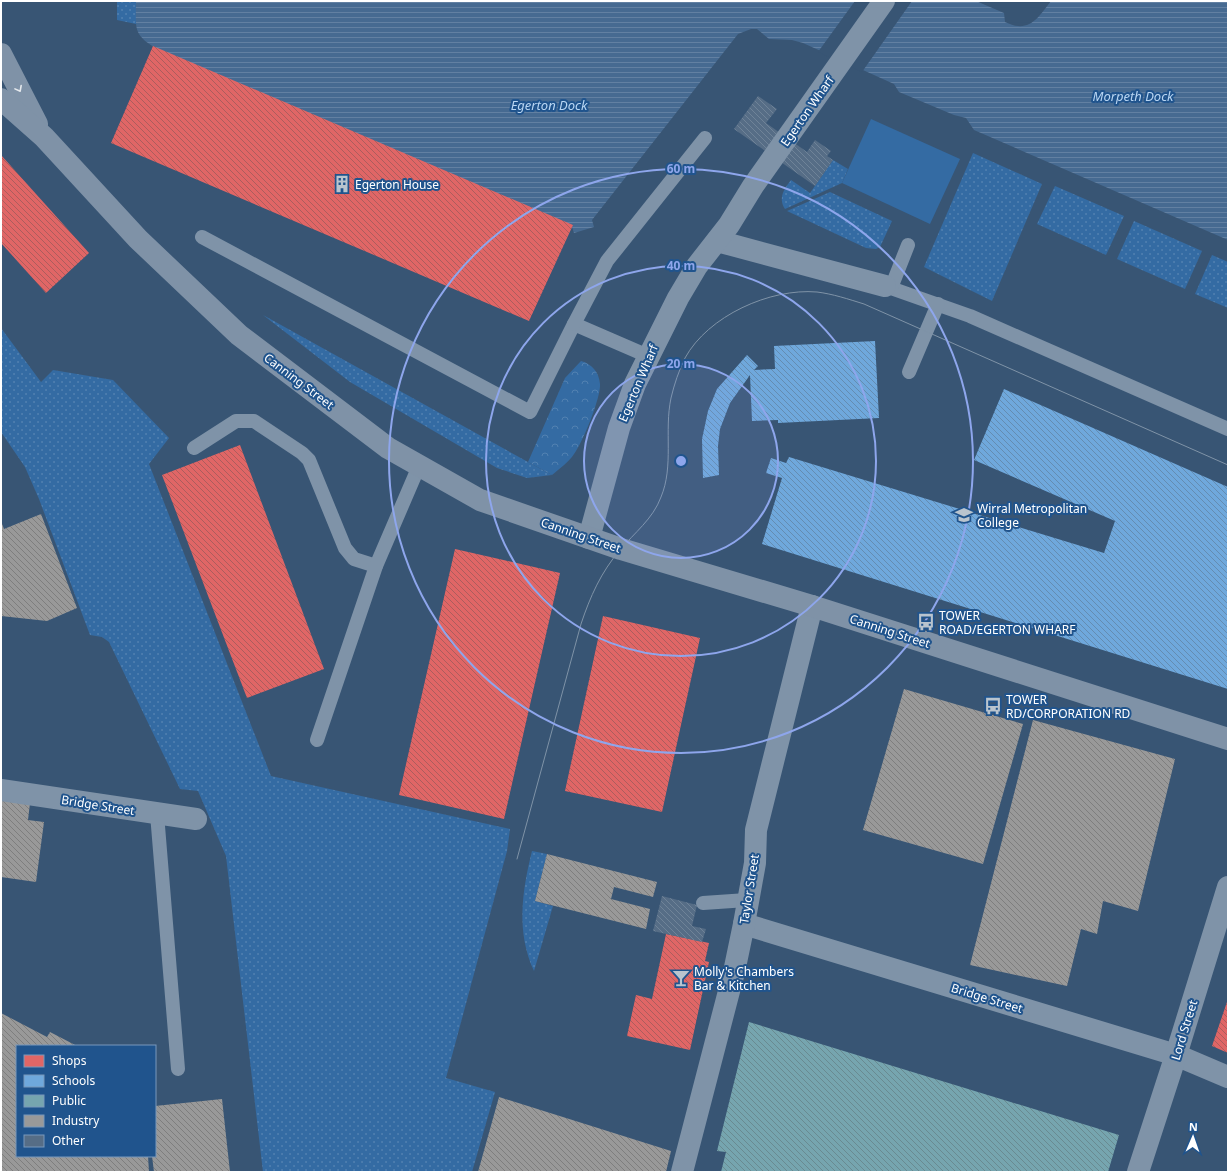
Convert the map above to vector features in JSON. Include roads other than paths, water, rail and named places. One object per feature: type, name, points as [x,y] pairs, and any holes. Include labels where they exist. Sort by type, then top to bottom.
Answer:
[{"type":"highway","name":"Canning Street","points":[[1,54],[44,137]]},
{"type":"highway","name":"Canning Street","points":[[1,99],[44,137],[138,239],[239,335],[388,448],[480,500],[589,538],[812,606],[1228,739]]},
{"type":"street","name":"Egerton Wharf","points":[[589,538],[619,428],[635,384],[678,298],[697,266],[717,240],[884,1]]},
{"type":"street","points":[[717,240],[888,287]]},
{"type":"street","name":"Taylor Street","points":[[682,1172],[734,972],[755,863],[756,830],[762,801],[812,606]]},
{"type":"street","name":"Bridge Street","points":[[1,790],[196,819]]},
{"type":"street","name":"Lord Street","points":[[1138,1172],[1228,887]]},
{"type":"street","name":"Bridge Street","points":[[744,924],[1176,1055],[1228,1077]]},
{"type":"lane","points":[[202,237],[530,412],[607,261],[705,138]]},
{"type":"lane","points":[[908,245],[888,287],[970,316],[1228,429]]},
{"type":"lane","points":[[909,372],[938,304]]},
{"type":"lane","points":[[574,324],[648,356]]},
{"type":"lane","points":[[194,448],[236,421],[254,421],[302,453],[309,460],[345,548],[354,560],[376,566]]},
{"type":"lane","points":[[317,740],[376,566],[419,466]]},
{"type":"lane","points":[[158,814],[178,1069]]},
{"type":"lane","points":[[703,903],[747,900]]},
{"type":"water","name":"Egerton Dock","points":[[136,1],[976,1],[1004,13],[1005,22],[1020,26],[1027,25],[1037,18],[1051,1],[1228,1],[1228,240],[974,130],[966,118],[954,115],[899,92],[894,84],[803,43],[792,40],[769,39],[757,29],[751,29],[738,34],[592,220],[594,227],[574,233],[572,227],[159,50],[144,40],[137,30]]},
{"type":"tram line","points":[[517,859],[581,624],[588,604],[613,558],[648,519],[658,505],[661,497],[667,473],[669,410],[672,393],[681,367],[695,343],[709,329],[724,318],[742,308],[761,300],[799,292],[823,293],[864,304],[1228,465]]},
{"type":"place","name":"Egerton House","points":[[342,184]]},
{"type":"place","name":"Wirral Metropolitan College","points":[[964,515]]},
{"type":"place","name":"TOWER ROAD/EGERTON WHARF","points":[[926,622]]},
{"type":"place","name":"TOWER RD/CORPORATION RD","points":[[993,706]]},
{"type":"place","name":"Molly's Chambers Bar & Kitchen","points":[[681,978]]},
{"type":"water label","name":"Morpeth Dock","points":[[1133,96]]}]
